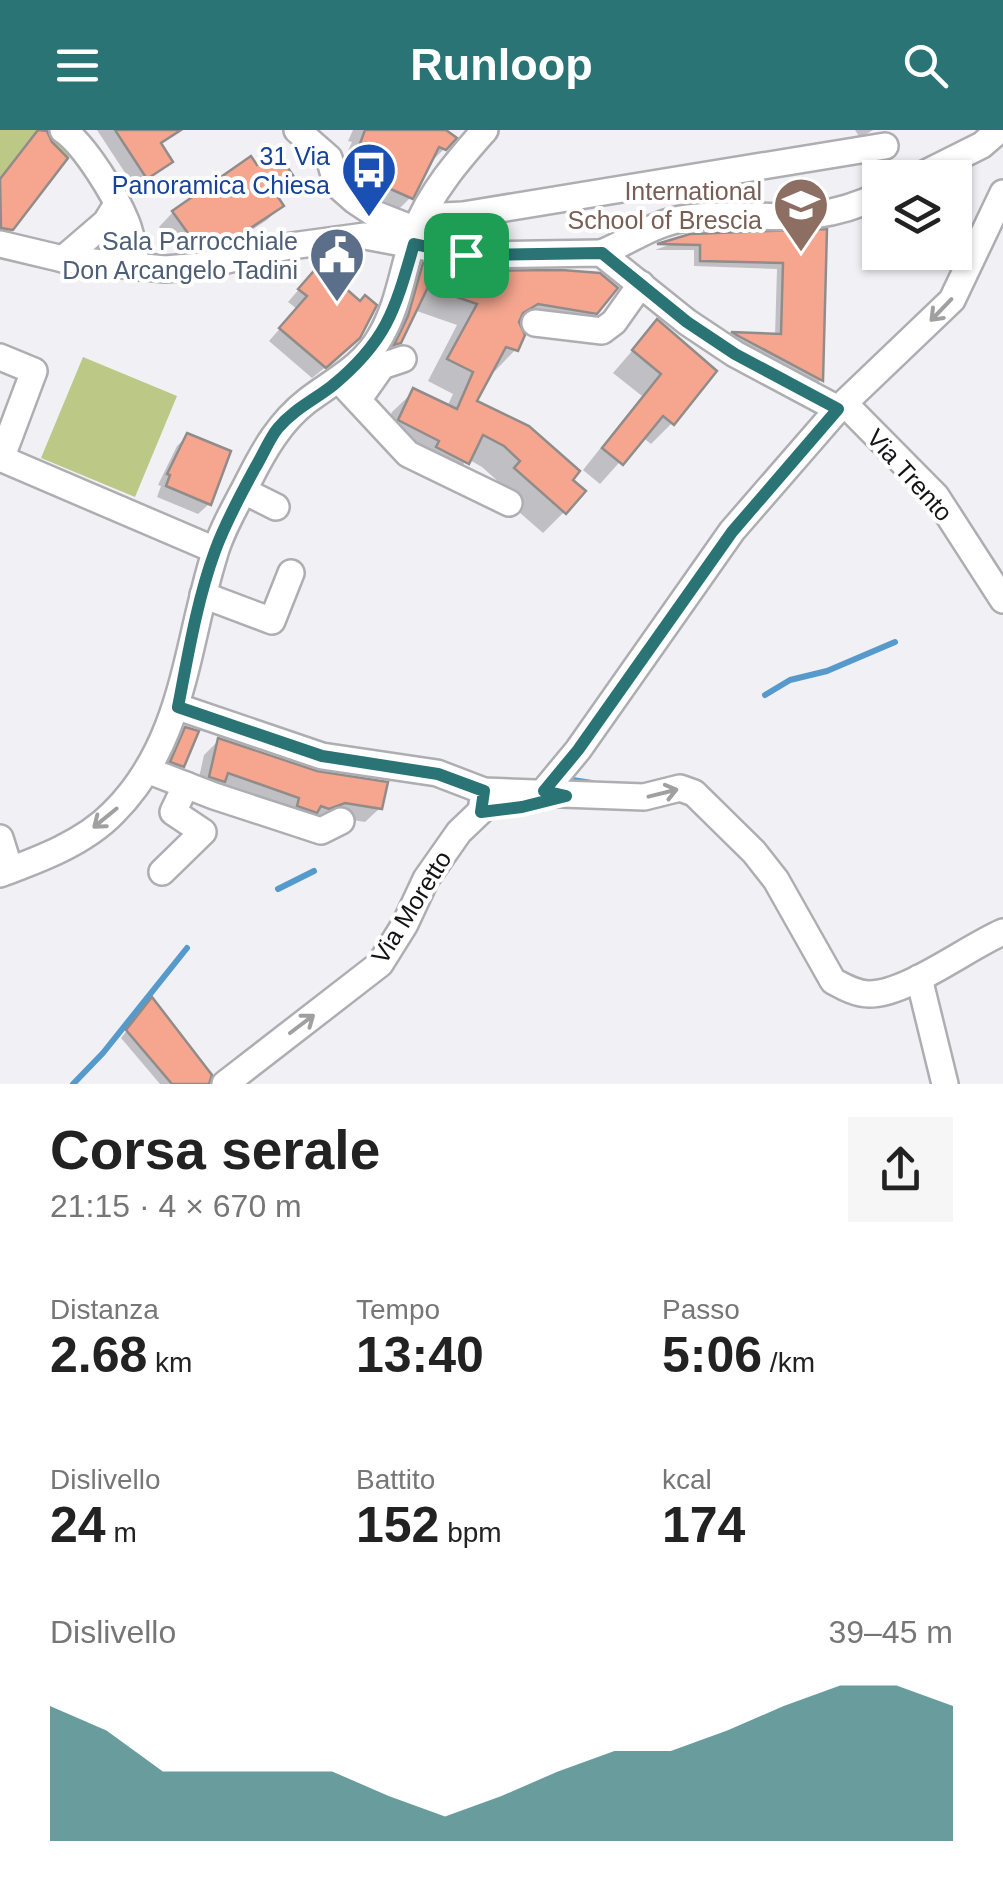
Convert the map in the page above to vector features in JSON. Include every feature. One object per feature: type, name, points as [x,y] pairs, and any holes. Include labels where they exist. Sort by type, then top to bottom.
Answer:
[{"type":"street","points":[[297,130],[329,158],[336,185],[354,200],[374,214],[418,230],[466,255],[602,253],[654,226],[689,218],[802,218],[833,213],[862,202]]},
{"type":"street","points":[[0,838],[5,872],[65,846],[112,816],[147,770],[178,707],[215,550],[244,491],[277,429],[308,400],[339,380],[379,340],[391,316],[418,230],[451,170],[485,130]]},
{"type":"street","points":[[959,160],[971,155],[999,130]]},
{"type":"street","points":[[69,134],[128,224],[137,266]]},
{"type":"street","points":[[0,244],[63,259],[137,266],[200,266],[284,247],[418,230],[462,215],[886,146]]},
{"type":"street","points":[[555,794],[578,750],[732,532],[842,407],[952,300],[1003,194]]},
{"type":"street","points":[[63,259],[106,222],[117,204]]},
{"type":"street","name":"Via Trento","points":[[602,253],[687,322],[735,354],[842,407],[936,496],[1001,589]]},
{"type":"street","points":[[535,323],[602,331],[614,322],[641,284]]},
{"type":"street","points":[[0,356],[34,370],[0,458],[215,550]]},
{"type":"street","points":[[358,400],[382,366],[402,360]]},
{"type":"street","points":[[339,380],[408,454],[509,503]]},
{"type":"street","points":[[244,491],[276,508]]},
{"type":"street","points":[[202,595],[272,620],[292,573]]},
{"type":"street","points":[[178,707],[322,756],[438,774],[482,801],[522,807],[555,794],[644,798],[680,788],[694,794],[754,852],[776,880],[832,981],[849,990],[870,994],[919,978],[1003,932]]},
{"type":"street","points":[[147,770],[321,831],[341,821]]},
{"type":"street","points":[[162,872],[203,832],[173,812],[186,785]]},
{"type":"street","name":"Via Moretto","points":[[225,1084],[380,964],[426,879],[482,801]]},
{"type":"street","points":[[919,978],[945,1084]]},
{"type":"green space","points":[[0,130],[46,130],[73,151],[6,239],[0,237]]},
{"type":"green space","points":[[83,357],[177,396],[135,497],[41,458]]},
{"type":"building","points":[[38,130],[47,131],[68,158],[13,230],[1,228],[0,179]]},
{"type":"building","points":[[115,130],[181,130],[161,143],[173,162],[147,179]]},
{"type":"building","points":[[365,130],[446,130],[457,138],[446,150],[439,147],[413,199],[350,171]]},
{"type":"building","points":[[273,154],[282,159],[294,177],[294,185],[278,197],[284,206],[228,243],[200,250],[172,211],[251,156],[257,165]]},
{"type":"building","points":[[827,229],[823,381],[731,332],[781,334],[783,263],[700,261],[700,245],[657,244],[690,234]]},
{"type":"building","points":[[423,263],[466,271],[600,273],[618,288],[597,314],[538,304],[523,313],[519,322],[525,335],[518,351],[506,347],[477,401],[529,426],[580,471],[573,480],[586,491],[566,514],[514,468],[520,461],[504,446],[483,435],[469,464],[436,447],[439,441],[398,420],[413,388],[457,409],[473,372],[447,359],[477,304],[428,287],[401,343],[394,345],[408,316]]},
{"type":"building","points":[[319,265],[360,301],[365,295],[377,305],[360,338],[326,368],[279,328],[307,296],[298,289]]},
{"type":"building","points":[[657,319],[717,371],[674,425],[663,416],[623,465],[602,448],[661,374],[632,350]]},
{"type":"building","points":[[187,433],[231,451],[211,505],[166,486],[170,475],[167,474]]},
{"type":"building","points":[[185,727],[199,731],[184,767],[170,762]]},
{"type":"building","points":[[218,738],[317,771],[388,782],[382,809],[345,803],[329,809],[321,806],[317,813],[297,806],[299,798],[228,773],[225,782],[209,777]]},
{"type":"building","points":[[152,997],[212,1075],[209,1084],[172,1084],[126,1030]]},
{"type":"waterway","points":[[765,695],[790,680],[827,671],[895,642]]},
{"type":"waterway","points":[[566,779],[592,783]]},
{"type":"waterway","points":[[278,889],[314,871]]},
{"type":"waterway","points":[[73,1084],[103,1053],[187,948]]},
{"type":"place","name":"31 Via Panoramica Chiesa","points":[[369,219]]},
{"type":"place","name":"International School of Brescia","points":[[801,254]]},
{"type":"place","name":"Sala Parrocchiale Don Arcangelo Tadini","points":[[337,304]]},
{"type":"route","points":[[414,244],[466,255],[602,253],[687,322],[735,354],[838,409],[732,532],[578,750],[544,791],[566,796],[481,812],[484,791],[460,781],[322,756],[178,707],[195,621],[215,550],[277,429],[308,400],[328,390],[364,359],[379,340],[391,316],[414,244]]}]
